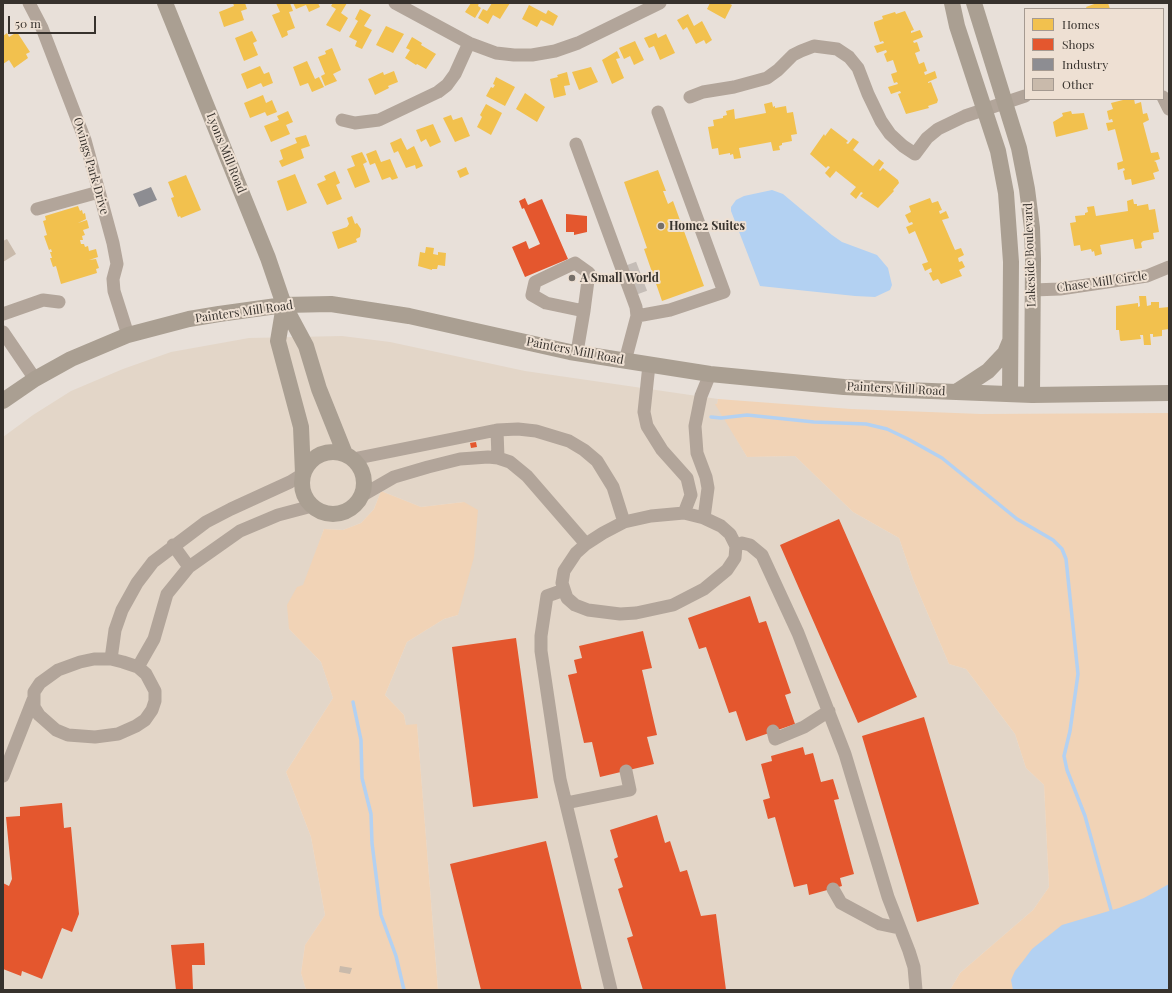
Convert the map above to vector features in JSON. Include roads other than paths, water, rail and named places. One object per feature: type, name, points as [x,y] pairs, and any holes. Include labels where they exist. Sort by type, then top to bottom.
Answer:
[{"type":"main road","name":"Lyons Mill Road","points":[[165,3],[268,258],[284,305],[306,346],[319,389],[349,456],[361,469],[364,482],[361,496]]},
{"type":"main road","name":"Lakeside Boulevard","points":[[952,3],[957,26],[998,151],[1006,193],[1011,262],[1010,394]]},
{"type":"main road","name":"Lakeside Boulevard","points":[[974,3],[1006,102],[1019,148],[1027,189],[1032,228],[1032,395]]},
{"type":"main road","name":"Painters Mill Road","points":[[3,401],[35,379],[97,347],[128,335],[189,319],[284,305],[331,304],[373,309],[577,352],[710,374],[844,387],[956,392],[1032,395],[1169,393]]},
{"type":"main road","name":"Lyons Mill Road","points":[[284,305],[278,341],[301,427],[303,490],[312,506]]},
{"type":"main road","points":[[956,392],[988,371],[1005,353],[1010,340]]},
{"type":"main road","points":[[303,474],[307,465],[318,456],[332,452],[349,456]]},
{"type":"main road","points":[[312,506],[322,512],[339,514],[354,506],[361,496]]},
{"type":"street","name":"Owings Park Drive","points":[[29,3],[42,28],[76,113],[114,250],[116,264],[113,279],[114,291],[128,335]]},
{"type":"street","points":[[395,3],[469,43],[496,53],[514,56],[555,51],[578,43],[660,3]]},
{"type":"street","points":[[342,120],[355,123],[379,120],[438,92],[447,85],[455,74],[469,43]]},
{"type":"street","points":[[690,97],[703,92],[734,87],[766,78],[778,70],[793,55],[801,50],[814,46],[826,46],[836,49],[849,57],[858,68],[881,121],[890,134],[903,146],[915,154],[927,138],[938,128],[1024,96]]},
{"type":"street","points":[[1164,100],[1169,109]]},
{"type":"street","points":[[636,311],[670,310],[724,292],[658,112]]},
{"type":"street","points":[[576,144],[624,262],[636,311]]},
{"type":"street","points":[[37,210],[99,192]]},
{"type":"street","points":[[577,352],[584,311],[589,273],[575,263],[535,282],[532,295],[546,303],[584,311]]},
{"type":"street","name":"Chase Mill Circle","points":[[1032,290],[1060,289],[1147,276],[1169,267]]},
{"type":"street","points":[[625,361],[641,293]]},
{"type":"street","points":[[3,314],[43,300],[59,302]]},
{"type":"street","points":[[3,332],[35,379]]},
{"type":"street","points":[[649,365],[644,412],[647,426],[652,437],[683,472],[688,482],[691,495],[684,513]]},
{"type":"street","points":[[704,518],[707,499],[706,477],[698,453],[695,426],[701,396],[710,374]]},
{"type":"street","points":[[349,456],[497,430],[518,429],[536,431],[569,441],[584,450],[597,461],[606,475],[624,522]]},
{"type":"street","points":[[497,430],[498,458]]},
{"type":"street","points":[[361,496],[394,477],[428,467],[460,459],[488,457],[498,458],[510,462],[527,476],[586,544]]},
{"type":"street","points":[[111,658],[115,630],[122,610],[137,583],[153,562],[173,545],[206,522],[290,482],[303,474]]},
{"type":"street","points":[[688,482],[706,477]]},
{"type":"street","points":[[138,667],[154,639],[167,594],[189,567],[240,531],[278,515],[312,506]]},
{"type":"street","points":[[684,513],[704,518],[730,534],[736,546],[734,558],[726,570],[717,578],[688,599],[661,609],[620,614],[594,611],[575,605],[567,598],[562,583],[564,571],[576,553],[586,544],[624,522],[684,513]]},
{"type":"street","points":[[736,546],[742,543],[750,545],[762,555],[798,633],[845,754],[888,897],[914,967],[916,990]]},
{"type":"street","points":[[173,545],[189,567]]},
{"type":"street","points":[[564,590],[547,596],[541,636],[541,651],[560,779],[611,990]]},
{"type":"street","points":[[3,776],[33,700],[34,692],[40,684],[58,670],[80,662],[111,658],[138,667],[146,674],[155,691],[155,701],[152,710],[145,720],[118,734],[95,737],[68,735],[56,730],[39,716],[33,700]]},
{"type":"street","points":[[772,731],[775,739],[804,727],[829,711]]},
{"type":"street","points":[[566,803],[630,790],[626,770]]},
{"type":"street","points":[[833,888],[840,903],[880,924],[899,928]]},
{"type":"water","points":[[772,190],[783,194],[842,242],[877,255],[888,268],[892,285],[890,290],[875,297],[760,286],[731,211],[731,207],[736,200],[744,196]]},
{"type":"water","points":[[1169,884],[1169,990],[1013,990],[1011,980],[1015,971],[1032,949],[1062,925],[1119,908],[1144,898]]},
{"type":"waterway","points":[[711,417],[721,418],[747,415],[814,422],[866,424],[887,429],[942,458],[1017,519],[1053,540],[1062,549],[1066,559],[1078,674],[1070,731],[1064,756],[1067,770],[1085,816],[1111,910]]},
{"type":"waterway","points":[[353,702],[361,740],[362,778],[371,814],[372,843],[381,915],[396,956],[404,990]]},
{"type":"tunnel","points":[[630,264],[641,293]]},
{"type":"place","name":"Home2 Suites","points":[[661,226]]},
{"type":"place","name":"A Small World","points":[[572,278]]}]
